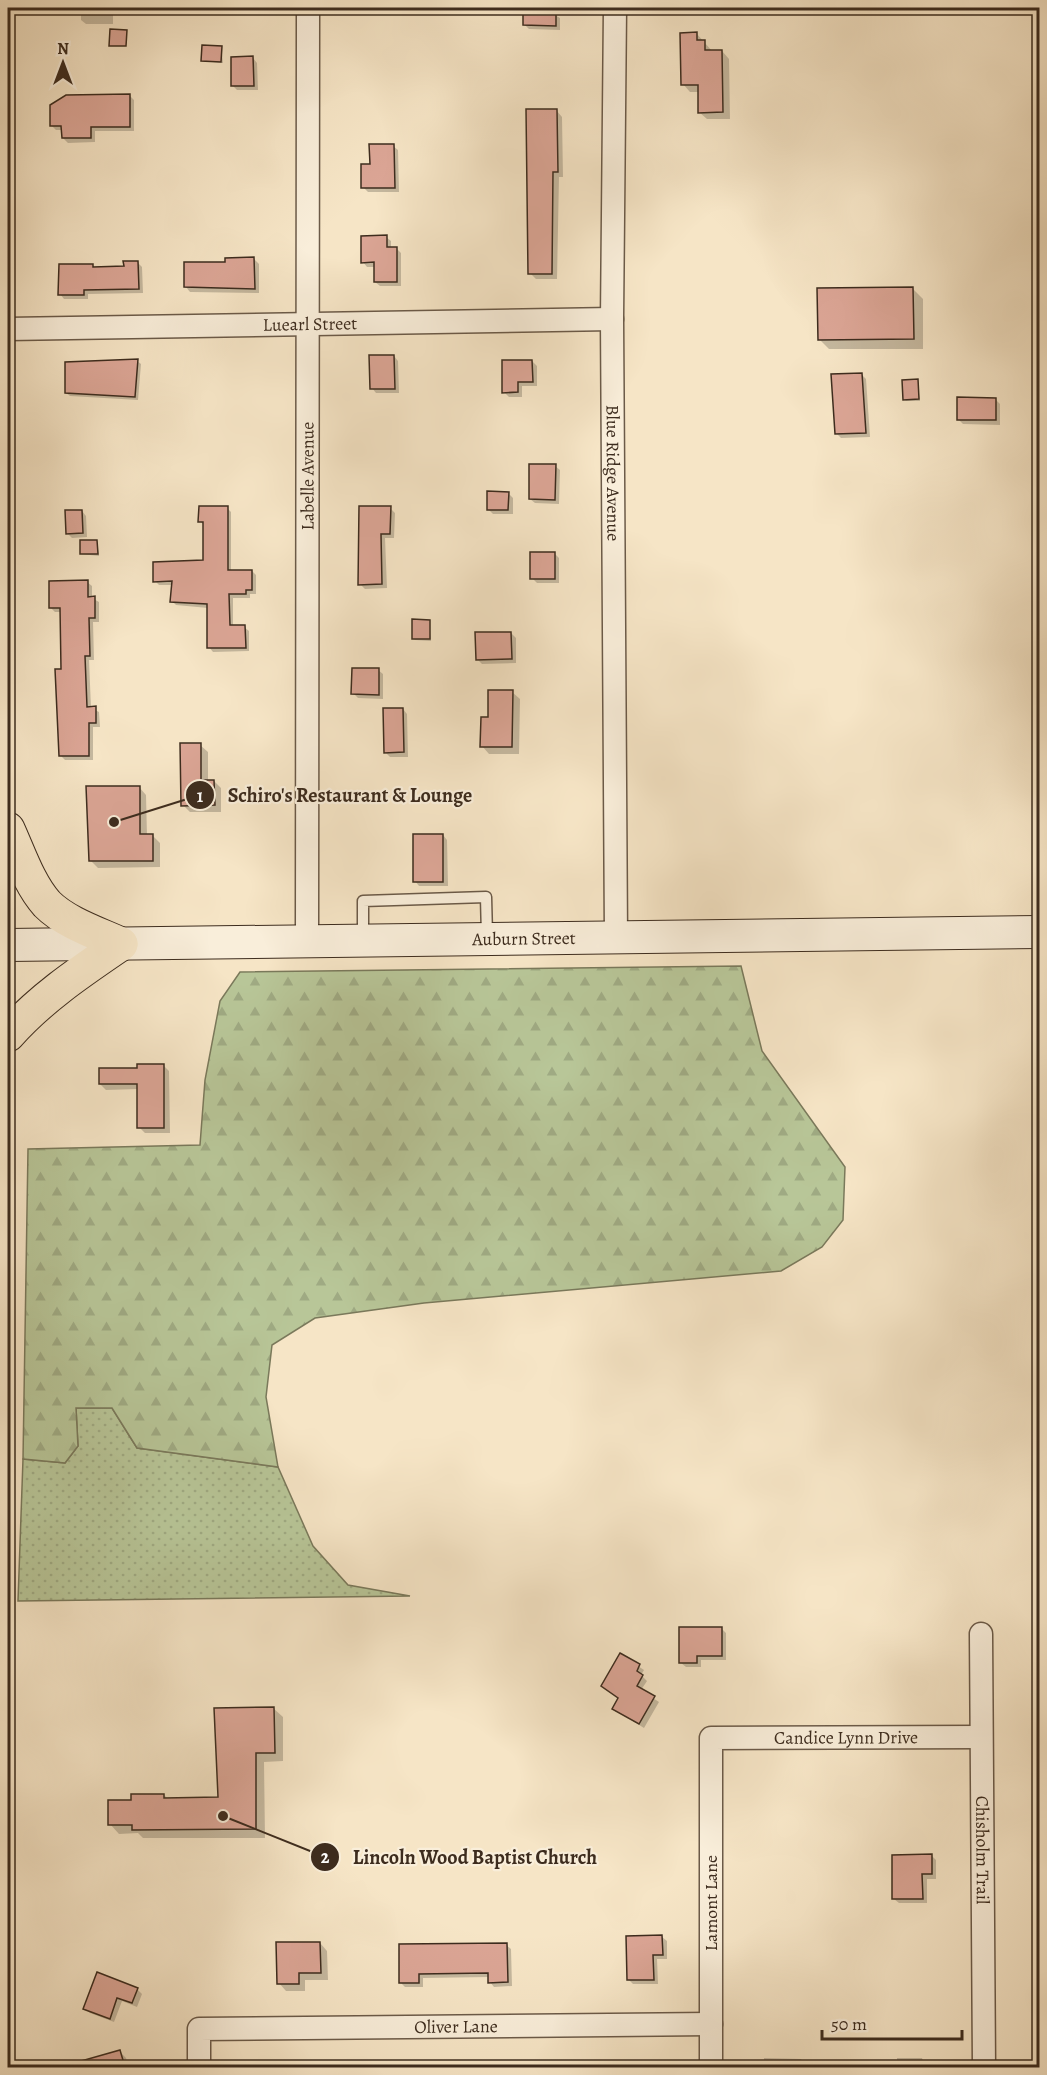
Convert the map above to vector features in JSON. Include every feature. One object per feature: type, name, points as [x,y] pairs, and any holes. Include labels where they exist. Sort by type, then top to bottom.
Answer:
[{"type":"main road","points":[[8,829],[36,888],[48,904],[68,919],[121,944]]},
{"type":"main road","name":"Auburn Street","points":[[8,945],[1040,932]]},
{"type":"main road","points":[[8,1035],[30,1010],[53,991],[121,944]]},
{"type":"street","name":"Labelle Avenue","points":[[307,942],[308,8]]},
{"type":"street","name":"Blue Ridge Avenue","points":[[615,8],[612,320],[616,937]]},
{"type":"street","name":"Luearl Street","points":[[8,329],[612,320]]},
{"type":"street","name":"Chisholm Trail","points":[[981,1634],[984,2067]]},
{"type":"street","name":"Candice Lynn Drive","points":[[711,1738],[981,1737]]},
{"type":"street","name":"Lamont Lane","points":[[711,1738],[711,2067]]},
{"type":"street","name":"Oliver Lane","points":[[199,2067],[199,2028],[711,2024]]},
{"type":"lane","points":[[363,941],[363,901],[486,897],[487,939]]},
{"type":"green space","points":[[741,966],[762,1051],[845,1167],[843,1220],[822,1247],[781,1271],[424,1303],[315,1318],[272,1345],[266,1397],[278,1467],[137,1448],[112,1408],[76,1408],[78,1446],[65,1463],[23,1459],[28,1149],[200,1145],[205,1080],[220,1001],[240,972]]},
{"type":"green space","points":[[76,1408],[112,1408],[137,1448],[278,1467],[313,1546],[348,1585],[410,1596],[18,1601],[23,1459],[65,1463],[78,1446]]},
{"type":"building","points":[[523,8],[547,8],[547,11],[556,11],[556,26],[523,25]]},
{"type":"building","points":[[110,29],[127,30],[126,46],[109,46]]},
{"type":"building","points":[[697,32],[697,40],[705,40],[705,50],[722,50],[723,112],[698,113],[698,85],[681,85],[680,33]]},
{"type":"building","points":[[202,45],[222,46],[221,62],[201,61]]},
{"type":"building","points":[[253,56],[254,86],[231,86],[231,57]]},
{"type":"building","points":[[130,94],[130,127],[91,127],[91,138],[62,138],[61,126],[50,126],[50,105],[66,95]]},
{"type":"building","points":[[526,109],[557,109],[558,172],[553,172],[552,274],[528,274]]},
{"type":"building","points":[[369,144],[394,144],[395,188],[361,188],[361,164],[370,164]]},
{"type":"building","points":[[387,235],[387,247],[397,247],[397,282],[374,282],[374,262],[361,263],[361,236]]},
{"type":"building","points":[[254,257],[255,289],[184,287],[184,262],[225,262],[225,258]]},
{"type":"building","points":[[123,261],[138,261],[139,289],[84,290],[84,295],[58,295],[59,264],[93,264],[93,267],[124,266]]},
{"type":"building","points":[[913,287],[914,339],[818,340],[817,288]]},
{"type":"building","points":[[369,355],[394,355],[395,389],[370,389]]},
{"type":"building","points":[[138,359],[135,397],[65,393],[65,362]]},
{"type":"building","points":[[502,360],[532,360],[533,382],[518,382],[518,392],[502,393]]},
{"type":"building","points":[[862,373],[866,433],[835,434],[831,374]]},
{"type":"building","points":[[918,379],[919,399],[903,400],[902,380]]},
{"type":"building","points":[[957,397],[996,398],[996,420],[957,420]]},
{"type":"building","points":[[529,464],[556,464],[555,500],[529,499]]},
{"type":"building","points":[[487,491],[509,492],[508,510],[487,510]]},
{"type":"building","points":[[199,506],[228,506],[228,570],[252,570],[252,590],[246,590],[246,594],[229,594],[230,625],[245,625],[246,648],[207,648],[207,604],[170,602],[172,581],[153,582],[153,562],[203,560],[203,522],[198,522]]},
{"type":"building","points":[[359,506],[391,506],[390,534],[381,534],[382,584],[358,585]]},
{"type":"building","points":[[65,510],[82,510],[83,533],[66,534]]},
{"type":"building","points":[[80,540],[97,540],[98,554],[80,554]]},
{"type":"building","points":[[530,552],[555,552],[555,579],[530,579]]},
{"type":"building","points":[[88,580],[88,597],[95,596],[95,618],[89,618],[90,656],[85,656],[87,707],[96,706],[96,723],[89,723],[89,756],[59,756],[55,669],[61,669],[60,608],[49,608],[49,581]]},
{"type":"building","points":[[412,619],[430,620],[430,639],[412,639]]},
{"type":"building","points":[[475,632],[511,632],[512,659],[476,660]]},
{"type":"building","points":[[352,668],[379,668],[379,695],[351,694]]},
{"type":"building","points":[[488,690],[513,690],[512,747],[480,747],[481,717],[488,717]]},
{"type":"building","points":[[383,708],[403,708],[404,752],[384,753]]},
{"type":"building","points":[[180,743],[201,743],[201,780],[214,780],[215,805],[181,806]]},
{"type":"building","points":[[86,786],[140,786],[140,834],[153,834],[153,861],[89,861]]},
{"type":"building","points":[[413,834],[443,834],[443,882],[413,882]]},
{"type":"building","points":[[137,1064],[164,1064],[164,1128],[137,1128],[137,1084],[99,1084],[99,1068],[137,1068]]},
{"type":"building","points":[[679,1627],[722,1627],[722,1656],[697,1656],[697,1663],[679,1663]]},
{"type":"building","points":[[620,1653],[640,1664],[637,1671],[643,1675],[637,1686],[655,1696],[639,1724],[612,1709],[618,1698],[601,1686]]},
{"type":"building","points":[[274,1707],[275,1753],[256,1753],[256,1829],[132,1830],[132,1825],[108,1825],[108,1800],[131,1800],[131,1794],[164,1794],[164,1798],[218,1797],[214,1708]]},
{"type":"building","points":[[932,1854],[932,1874],[922,1874],[923,1899],[892,1899],[892,1855]]},
{"type":"building","points":[[662,1935],[663,1955],[653,1955],[654,1980],[627,1980],[626,1936]]},
{"type":"building","points":[[276,1942],[320,1942],[321,1973],[299,1973],[299,1984],[277,1984]]},
{"type":"building","points":[[507,1943],[508,1982],[488,1983],[488,1973],[419,1974],[419,1983],[399,1983],[399,1944]]},
{"type":"building","points":[[97,1972],[138,1988],[132,2003],[117,1998],[110,2019],[83,2009]]},
{"type":"building","points":[[120,2050],[125,2067],[75,2067],[74,2063]]},
{"type":"place","name":"Schiro's Restaurant & Lounge","points":[[114,822]]},
{"type":"place","name":"Lincoln Wood Baptist Church","points":[[223,1816]]}]
